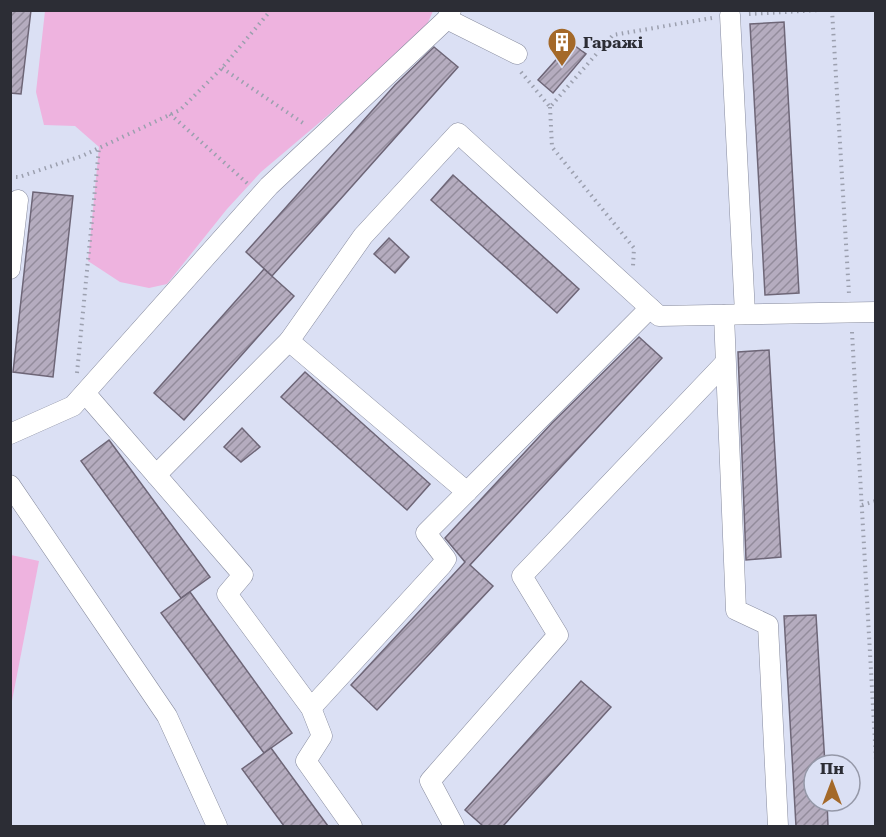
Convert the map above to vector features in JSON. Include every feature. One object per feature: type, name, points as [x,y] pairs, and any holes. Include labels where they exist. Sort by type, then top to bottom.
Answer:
[{"type":"lane","points":[[10,434],[79,399],[261,196],[449,15],[509,50]]},
{"type":"lane","points":[[730,15],[745,315]]},
{"type":"lane","points":[[156,475],[289,341],[363,236],[458,134],[659,316],[876,312]]},
{"type":"lane","points":[[10,269],[18,200]]},
{"type":"lane","points":[[311,708],[446,559],[426,533],[650,308]]},
{"type":"lane","points":[[723,315],[736,610],[768,625],[778,826]]},
{"type":"lane","points":[[289,341],[467,492]]},
{"type":"lane","points":[[454,826],[429,781],[558,634],[522,576],[725,363]]},
{"type":"lane","points":[[79,399],[156,475],[243,575],[227,594],[311,708],[322,736],[306,761],[352,826]]},
{"type":"lane","points":[[10,485],[167,716],[217,826]]},
{"type":"path","points":[[10,177],[19,177],[81,156],[180,110],[222,68],[272,10]]},
{"type":"path","points":[[832,10],[876,760]]},
{"type":"path","points":[[550,107],[613,35]]},
{"type":"path","points":[[509,50],[550,107],[552,147],[634,248],[633,293]]},
{"type":"path","points":[[222,68],[322,136]]},
{"type":"path","points":[[170,114],[261,196]]},
{"type":"path","points":[[79,399],[99,147]]},
{"type":"path","points":[[861,505],[876,501]]},
{"type":"shaded area","points":[[45,11],[433,11],[426,27],[261,172],[227,209],[167,284],[149,288],[120,282],[88,261],[99,147],[75,126],[44,125],[36,92]]},
{"type":"shaded area","points":[[10,555],[39,561],[11,706]]},
{"type":"building","points":[[10,10],[31,10],[21,94],[10,93]]},
{"type":"building","points":[[784,22],[799,293],[765,295],[750,24]]},
{"type":"building","name":"Гаражі","points":[[571,43],[586,54],[553,93],[538,80]]},
{"type":"building","points":[[434,47],[458,67],[272,276],[246,252],[395,85]]},
{"type":"building","points":[[453,175],[579,289],[557,313],[431,200]]},
{"type":"building","points":[[33,192],[73,196],[53,377],[13,372]]},
{"type":"building","points":[[389,238],[409,257],[395,273],[374,254]]},
{"type":"building","points":[[264,269],[294,296],[184,420],[154,393]]},
{"type":"building","points":[[639,337],[662,358],[470,565],[493,586],[377,710],[351,685],[465,562],[445,538],[552,423]]},
{"type":"building","points":[[769,350],[781,557],[746,560],[738,352]]},
{"type":"building","points":[[305,372],[430,484],[407,510],[281,397]]},
{"type":"building","points":[[242,428],[260,447],[241,462],[224,447]]},
{"type":"building","points":[[109,440],[210,577],[181,598],[81,461]]},
{"type":"building","points":[[190,592],[292,733],[264,753],[161,613]]},
{"type":"building","points":[[816,615],[824,753],[802,753],[802,813],[827,813],[828,826],[796,826],[784,616]]},
{"type":"building","points":[[581,681],[611,707],[503,826],[483,826],[465,810]]},
{"type":"building","points":[[271,748],[328,826],[284,826],[242,769]]},
{"type":"place","name":"Гаражі","points":[[562,68]]}]
